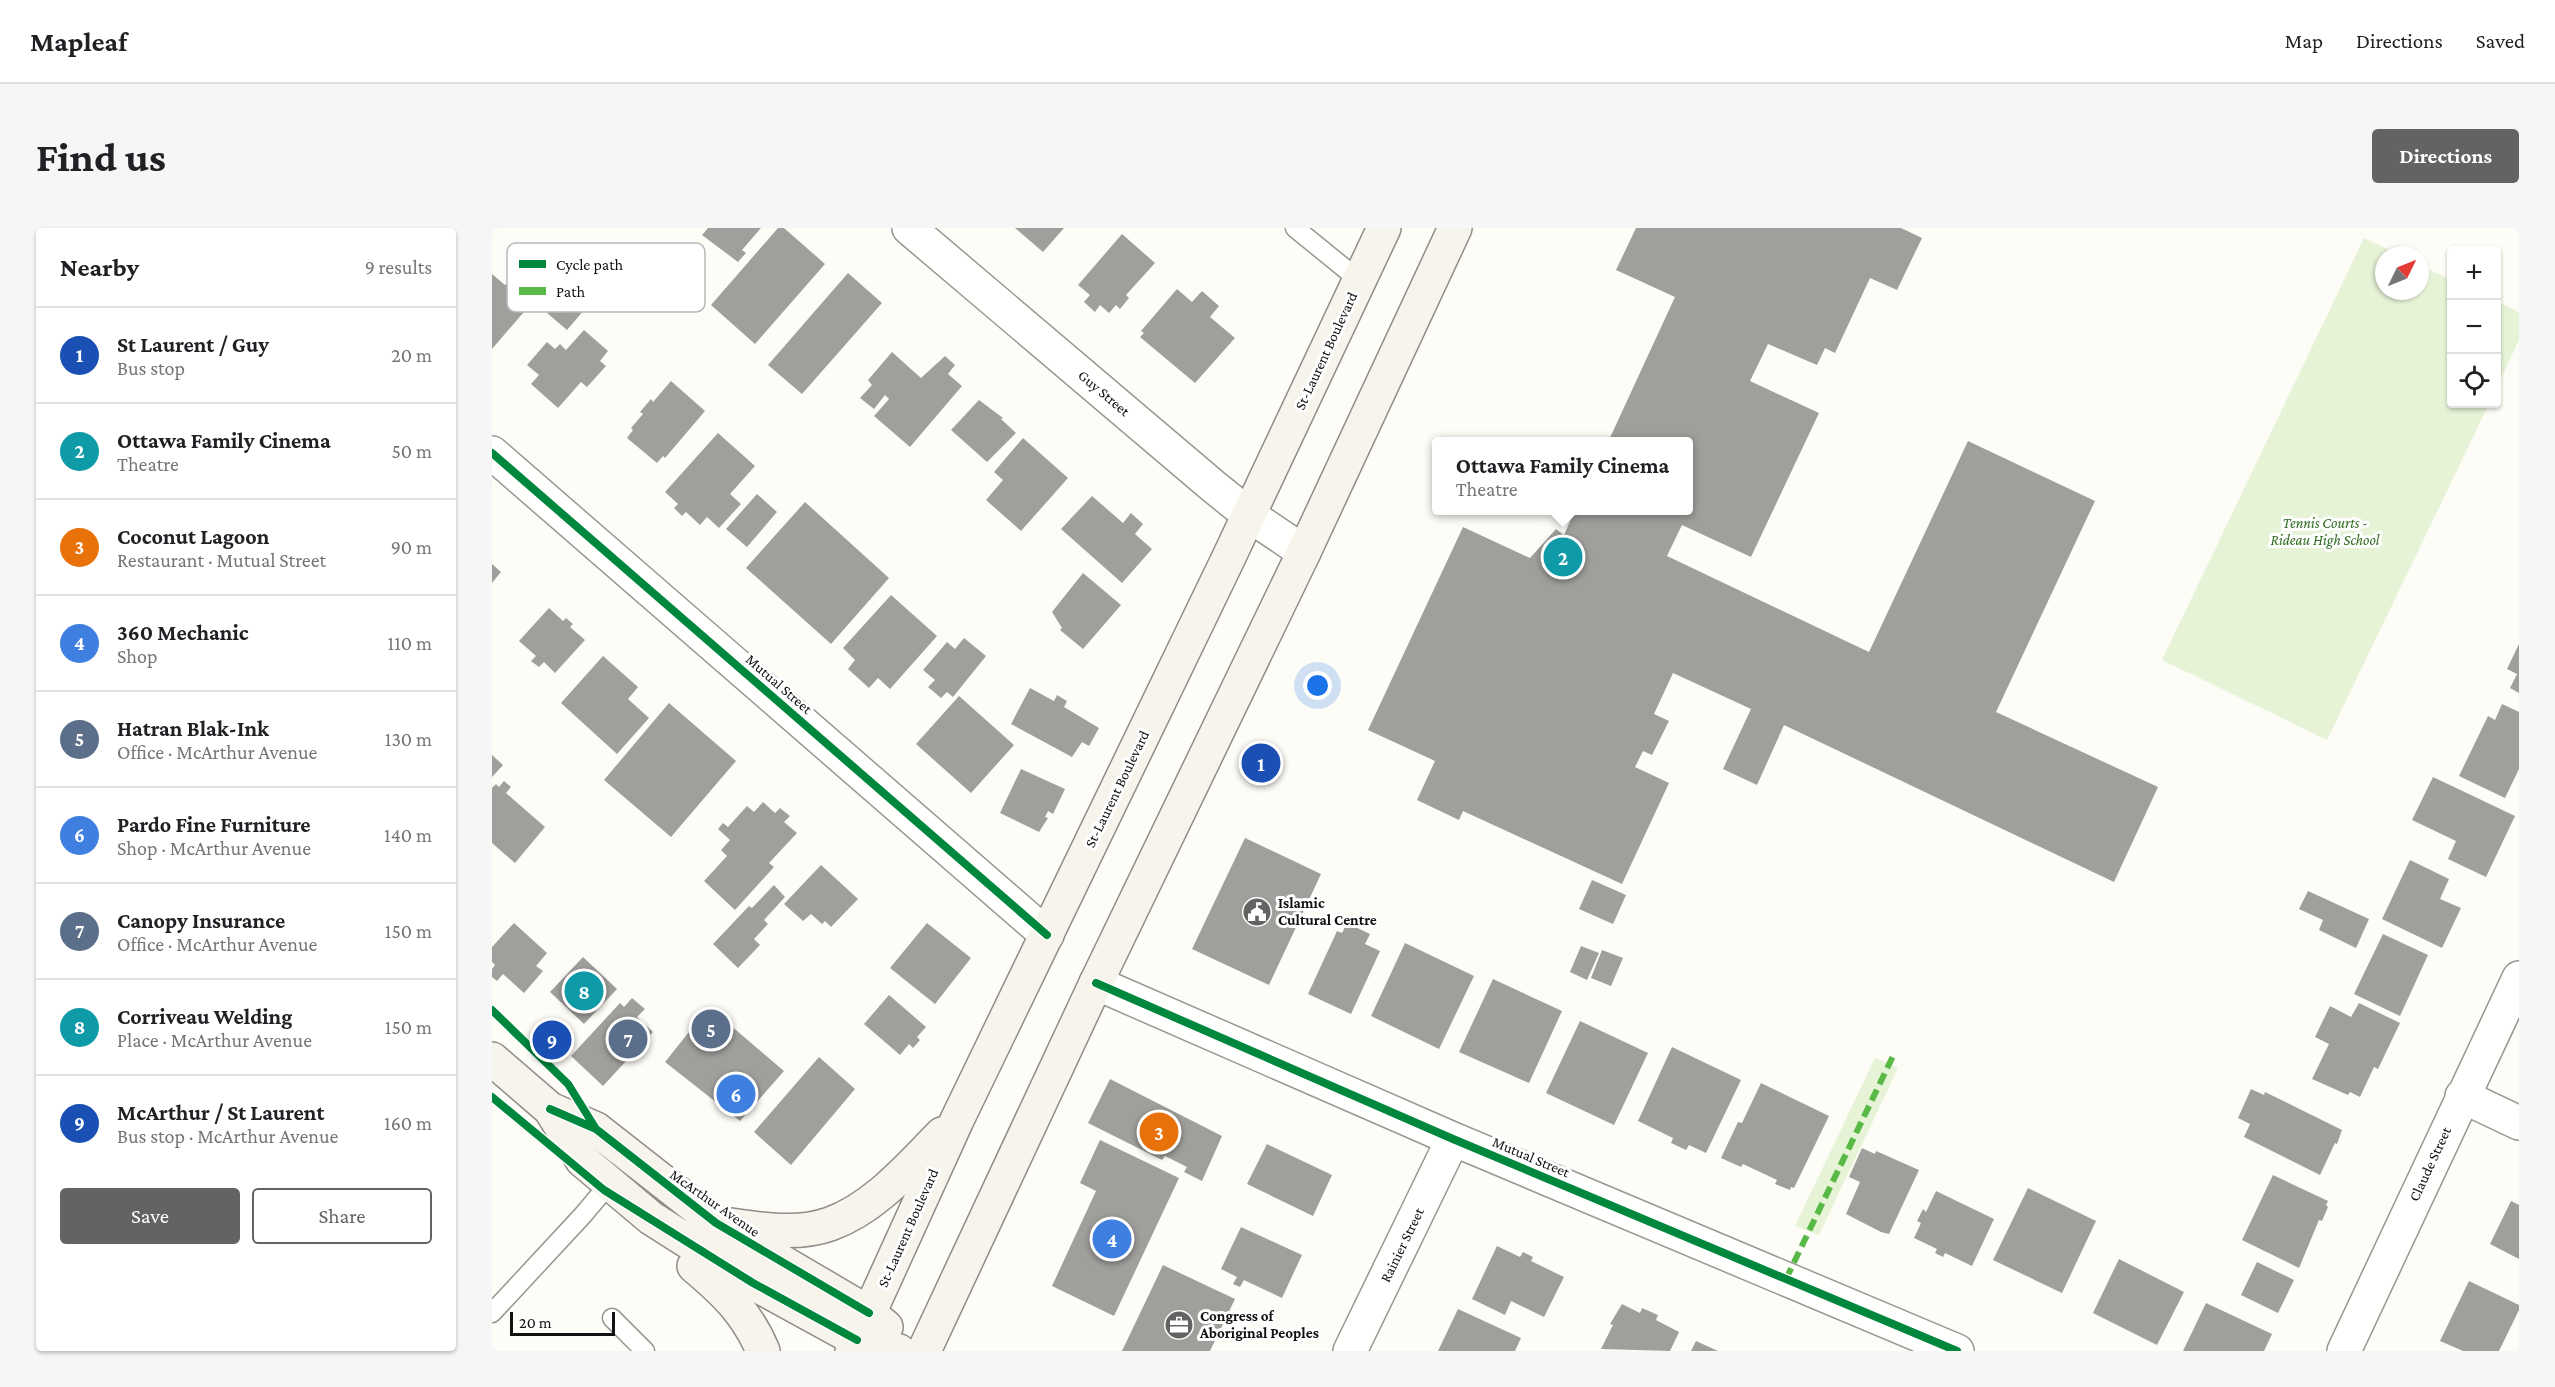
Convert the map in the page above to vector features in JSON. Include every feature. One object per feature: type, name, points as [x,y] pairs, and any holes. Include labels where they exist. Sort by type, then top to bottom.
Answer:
[{"type":"main road","name":"St-Laurent Boulevard","points":[[859,1335],[957,1120],[1249,515],[1384,228]]},
{"type":"main road","points":[[924,1351],[1096,982],[1304,552],[1455,228]]},
{"type":"main road","name":"McArthur Avenue","points":[[492,1059],[550,1109],[582,1160],[651,1218],[753,1283],[859,1335],[899,1351]]},
{"type":"main road","name":"McArthur Avenue","points":[[550,1109],[596,1129],[859,1335],[915,1351]]},
{"type":"main road","points":[[716,1223],[787,1230],[830,1224],[851,1214],[895,1181],[957,1120]]},
{"type":"main road","points":[[651,1218],[678,1252],[730,1296],[747,1319],[763,1351]]},
{"type":"street","name":"Guy Street","points":[[909,228],[1249,515],[1304,552]]},
{"type":"street","name":"Mutual Street","points":[[492,453],[1047,935]]},
{"type":"street","name":"Claude Street","points":[[2344,1351],[2519,978]]},
{"type":"street","name":"Mutual Street","points":[[1096,982],[1454,1139],[1957,1351]]},
{"type":"street","points":[[2462,1096],[2519,1123]]},
{"type":"street","name":"Rainier Street","points":[[1350,1351],[1454,1139]]},
{"type":"lane","points":[[1295,228],[1359,280]]},
{"type":"lane","points":[[492,1313],[609,1184]]},
{"type":"lane","points":[[612,1318],[645,1351]]},
{"type":"green space","name":"Tennis Courts - Rideau High School","points":[[2364,238],[2381,246],[2375,246],[2375,300],[2429,300],[2429,269],[2447,278],[2447,408],[2487,408],[2327,740],[2162,660]]},
{"type":"green space","points":[[2501,303],[2519,312],[2519,340],[2501,378]]},
{"type":"green space","points":[[1875,1058],[1898,1068],[1819,1235],[1795,1226]]},
{"type":"building","points":[[708,228],[761,228],[742,250],[746,253],[738,262],[702,235]]},
{"type":"building","points":[[778,228],[784,228],[825,264],[755,344],[711,305]]},
{"type":"building","points":[[1015,228],[1064,228],[1043,252]]},
{"type":"building","points":[[1636,228],[1901,228],[1922,238],[1897,290],[1870,278],[1835,353],[1825,348],[1817,365],[1768,344],[1750,381],[1819,413],[1751,557],[1682,525],[1667,556],[1869,652],[1968,441],[2095,501],[1996,712],[2158,787],[2114,882],[1784,725],[1757,785],[1723,769],[1751,709],[1673,673],[1654,714],[1669,721],[1652,755],[1643,751],[1635,767],[1669,783],[1622,884],[1463,811],[1459,820],[1417,800],[1435,761],[1368,730],[1463,527],[1530,558],[1556,529],[1564,535],[1573,515],[1693,515],[1693,437],[1610,437],[1675,297],[1616,270]]},
{"type":"building","points":[[1122,234],[1155,263],[1126,295],[1129,298],[1120,309],[1116,305],[1109,313],[1100,305],[1095,312],[1084,302],[1090,295],[1078,285]]},
{"type":"building","points":[[848,273],[882,303],[802,394],[768,365]]},
{"type":"building","points":[[492,274],[505,285],[507,283],[507,312],[524,312],[492,349]]},
{"type":"building","points":[[1177,289],[1192,302],[1202,291],[1219,306],[1210,317],[1235,338],[1195,383],[1140,337],[1144,333],[1141,331]]},
{"type":"building","points":[[548,312],[582,312],[567,330]]},
{"type":"building","points":[[584,330],[608,351],[600,361],[606,366],[587,387],[581,382],[558,408],[531,384],[539,375],[527,365],[547,342],[555,349],[560,344],[566,350]]},
{"type":"building","points":[[892,352],[921,378],[945,356],[955,365],[948,374],[962,386],[910,447],[874,416],[889,399],[885,395],[874,409],[860,398],[872,385],[868,380]]},
{"type":"building","points":[[671,381],[705,411],[665,458],[663,456],[657,463],[627,438],[633,430],[631,428],[643,414],[640,412],[651,399],[653,402]]},
{"type":"building","points":[[979,400],[1003,418],[1001,419],[1016,433],[987,462],[951,430]]},
{"type":"building","points":[[718,433],[755,466],[730,494],[741,504],[719,528],[707,517],[700,525],[686,512],[682,516],[674,508],[678,504],[665,492]]},
{"type":"building","points":[[1023,438],[1068,478],[1021,531],[986,500],[1003,480],[994,472]]},
{"type":"building","points":[[757,494],[777,512],[747,547],[726,529]]},
{"type":"building","points":[[1092,496],[1123,523],[1131,513],[1143,524],[1135,534],[1152,549],[1122,583],[1061,529]]},
{"type":"building","points":[[805,502],[889,578],[831,644],[746,568]]},
{"type":"building","points":[[492,564],[501,572],[492,583]]},
{"type":"building","points":[[1083,573],[1121,605],[1083,649],[1060,630],[1062,628],[1052,612]]},
{"type":"building","points":[[891,595],[937,636],[890,689],[878,678],[869,688],[848,669],[855,660],[843,648]]},
{"type":"building","points":[[549,608],[563,621],[566,618],[573,624],[570,627],[585,640],[555,673],[544,662],[539,667],[531,661],[536,656],[519,641]]},
{"type":"building","points":[[964,638],[986,656],[953,697],[947,692],[941,698],[928,687],[935,680],[923,670],[947,642],[955,649]]},
{"type":"building","points":[[2519,644],[2519,693],[2510,688],[2517,674],[2507,669]]},
{"type":"building","points":[[603,656],[638,687],[628,699],[649,718],[617,754],[561,703]]},
{"type":"building","points":[[1030,688],[1054,701],[1057,695],[1067,701],[1064,707],[1099,728],[1089,746],[1082,742],[1072,757],[1011,724]]},
{"type":"building","points":[[959,696],[1014,745],[971,793],[916,744]]},
{"type":"building","points":[[669,703],[736,761],[671,837],[604,780]]},
{"type":"building","points":[[2502,704],[2519,712],[2519,769],[2505,798],[2459,776],[2488,716],[2495,720]]},
{"type":"building","points":[[492,755],[503,765],[492,777]]},
{"type":"building","points":[[1021,769],[1065,789],[1053,814],[1048,811],[1045,817],[1048,818],[1039,832],[1000,813]]},
{"type":"building","points":[[2433,777],[2515,816],[2486,877],[2448,859],[2456,841],[2412,820]]},
{"type":"building","points":[[504,781],[511,787],[506,793],[545,827],[515,863],[492,843],[492,788],[496,784],[499,787]]},
{"type":"building","points":[[763,802],[775,813],[780,808],[790,816],[784,822],[797,833],[769,863],[774,867],[735,910],[704,881],[727,856],[721,850],[730,840],[718,829],[723,823],[728,827],[747,806],[754,812]]},
{"type":"building","name":"Islamic Cultural Centre","points":[[1245,838],[1321,874],[1269,985],[1192,949]]},
{"type":"building","points":[[2410,860],[2449,879],[2440,899],[2461,908],[2442,948],[2382,919]]},
{"type":"building","points":[[821,865],[858,899],[831,927],[825,921],[822,924],[811,914],[803,921],[784,904]]},
{"type":"building","points":[[1592,880],[1626,895],[1613,924],[1579,909]]},
{"type":"building","points":[[774,885],[785,897],[764,920],[768,924],[754,939],[760,945],[738,968],[713,944],[749,906],[752,908]]},
{"type":"building","points":[[2308,891],[2369,919],[2356,948],[2319,930],[2323,920],[2299,909]]},
{"type":"building","points":[[514,923],[547,953],[536,966],[543,971],[524,993],[503,974],[497,981],[492,977],[492,969],[495,965],[492,962],[492,947]]},
{"type":"building","points":[[927,923],[971,958],[935,1004],[890,968]]},
{"type":"building","points":[[1347,923],[1370,934],[1365,944],[1380,951],[1351,1014],[1308,994],[1337,931],[1342,933]]},
{"type":"building","points":[[2383,934],[2428,955],[2400,1016],[2354,994]]},
{"type":"building","points":[[1405,943],[1474,976],[1439,1049],[1371,1016]]},
{"type":"building","points":[[1581,946],[1599,953],[1587,980],[1570,972]]},
{"type":"building","points":[[1602,950],[1623,958],[1611,986],[1591,978]]},
{"type":"building","points":[[583,957],[617,989],[584,1024],[550,992]]},
{"type":"building","points":[[1493,979],[1562,1011],[1529,1083],[1459,1052]]},
{"type":"building","points":[[889,995],[926,1027],[917,1037],[920,1040],[913,1048],[909,1044],[900,1055],[864,1024]]},
{"type":"building","points":[[632,998],[645,1009],[637,1017],[653,1032],[603,1086],[571,1056],[620,1003],[624,1007]]},
{"type":"building","points":[[2359,1003],[2400,1023],[2378,1069],[2374,1067],[2360,1097],[2350,1092],[2348,1095],[2312,1079],[2329,1044],[2315,1037],[2330,1006],[2351,1017]]},
{"type":"building","points":[[709,1007],[784,1071],[740,1121],[665,1062]]},
{"type":"building","points":[[1580,1021],[1648,1053],[1614,1125],[1546,1093]]},
{"type":"building","points":[[1672,1047],[1741,1080],[1706,1153],[1689,1145],[1686,1150],[1671,1143],[1673,1138],[1638,1121]]},
{"type":"building","points":[[819,1057],[855,1089],[791,1165],[754,1132]]},
{"type":"building","points":[[1110,1079],[1222,1136],[1202,1181],[1184,1172],[1187,1167],[1165,1156],[1162,1160],[1088,1123]]},
{"type":"building","points":[[1761,1083],[1829,1116],[1794,1188],[1791,1187],[1790,1190],[1775,1184],[1777,1180],[1743,1164],[1741,1167],[1721,1158],[1738,1122],[1742,1123]]},
{"type":"building","points":[[2251,1089],[2264,1095],[2265,1092],[2342,1130],[2320,1175],[2244,1137],[2250,1124],[2238,1118]]},
{"type":"building","points":[[1100,1140],[1179,1178],[1114,1316],[1052,1286],[1096,1191],[1080,1183]]},
{"type":"building","points":[[1267,1144],[1332,1175],[1313,1216],[1247,1184]]},
{"type":"building","points":[[1862,1148],[1875,1154],[1876,1151],[1919,1170],[1889,1234],[1846,1214],[1860,1182],[1849,1177]]},
{"type":"building","points":[[2273,1175],[2328,1201],[2322,1221],[2319,1220],[2299,1268],[2242,1240]]},
{"type":"building","points":[[2028,1188],[2096,1221],[2062,1293],[1993,1260]]},
{"type":"building","points":[[1936,1191],[1994,1219],[1972,1266],[1945,1253],[1943,1257],[1935,1253],[1937,1249],[1914,1238],[1921,1223],[1917,1221],[1923,1209],[1926,1212]]},
{"type":"building","points":[[2511,1201],[2519,1205],[2519,1259],[2490,1244]]},
{"type":"building","points":[[1241,1227],[1302,1255],[1282,1298],[1244,1280],[1240,1287],[1233,1284],[1237,1277],[1221,1269]]},
{"type":"building","points":[[1497,1246],[1520,1257],[1523,1252],[1533,1257],[1531,1261],[1564,1277],[1544,1317],[1511,1301],[1505,1315],[1472,1299]]},
{"type":"building","points":[[2119,1259],[2184,1292],[2157,1345],[2093,1313]]},
{"type":"building","points":[[2257,1262],[2294,1280],[2278,1313],[2241,1295]]},
{"type":"building","name":"Congress of Aboriginal Peoples","points":[[1163,1265],[1235,1299],[1210,1351],[1122,1351]]},
{"type":"building","points":[[2469,1281],[2519,1305],[2519,1310],[2499,1351],[2463,1351],[2440,1341]]},
{"type":"building","points":[[2206,1303],[2272,1334],[2264,1351],[2183,1351]]},
{"type":"building","points":[[1622,1304],[1640,1313],[1642,1308],[1658,1315],[1656,1320],[1679,1332],[1670,1351],[1601,1349],[1613,1325],[1610,1324]]},
{"type":"building","points":[[1458,1309],[1521,1338],[1515,1351],[1438,1351]]},
{"type":"building","points":[[1696,1341],[1718,1351],[1691,1351]]},
{"type":"marked path","points":[[1786,1279],[1894,1054]]},
{"type":"cycle path","points":[[492,453],[1047,935]]},
{"type":"cycle path","points":[[1096,983],[1453,1139],[1957,1351]]},
{"type":"cycle path","points":[[492,1010],[568,1084],[596,1129]]},
{"type":"cycle path","points":[[492,1097],[604,1190],[753,1283],[857,1340]]},
{"type":"cycle path","points":[[550,1109],[596,1129],[716,1223],[869,1313]]},
{"type":"place","name":"Ottawa Family Cinema","points":[[1563,557]]},
{"type":"place","name":"St Laurent / Guy","points":[[1261,763]]},
{"type":"place","name":"Islamic Cultural Centre","points":[[1257,912]]},
{"type":"place","name":"Corriveau Welding","points":[[584,991]]},
{"type":"place","name":"Hatran Blak-Ink","points":[[711,1029]]},
{"type":"place","name":"Canopy Insurance","points":[[628,1039]]},
{"type":"place","name":"McArthur / St Laurent","points":[[552,1040]]},
{"type":"place","name":"Pardo Fine Furniture","points":[[736,1094]]},
{"type":"place","name":"Coconut Lagoon","points":[[1159,1132]]},
{"type":"place","name":"360 Mechanic","points":[[1112,1239]]},
{"type":"place","name":"Congress of Aboriginal Peoples","points":[[1179,1325]]}]
